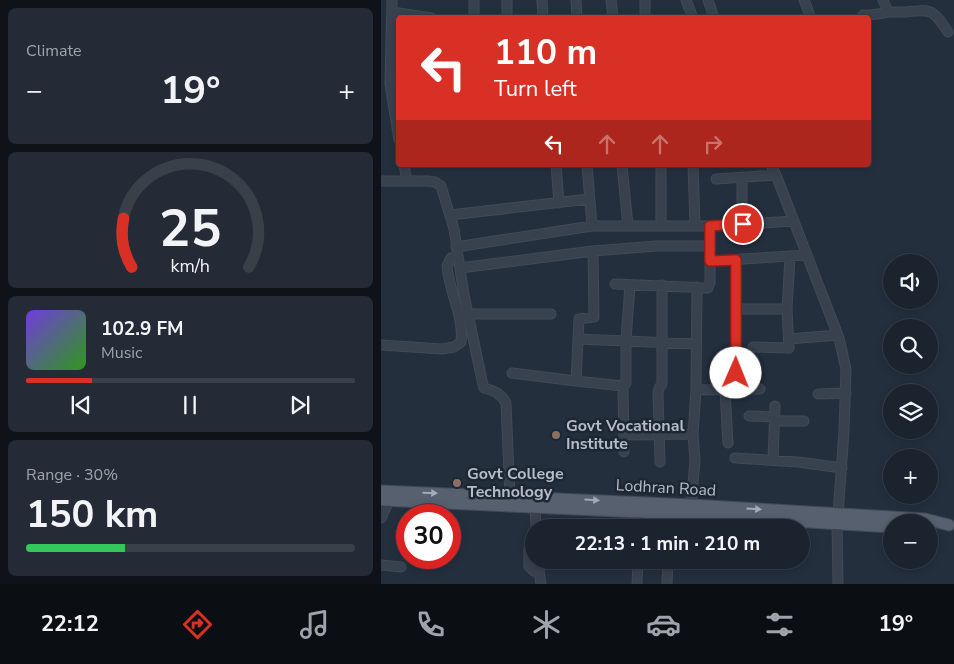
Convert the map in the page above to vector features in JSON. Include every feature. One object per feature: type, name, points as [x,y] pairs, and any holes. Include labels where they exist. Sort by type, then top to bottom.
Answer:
[{"type":"main road","name":"Lodhran Road","points":[[381,491],[691,505],[883,526]]},
{"type":"main road","name":"Lodhran Road","points":[[385,500],[838,520],[925,519],[952,525]]},
{"type":"main road","name":"Lodhran Road","points":[[938,527],[952,525]]},
{"type":"street","points":[[392,0],[385,84],[396,128]]},
{"type":"street","points":[[474,0],[475,15]]},
{"type":"street","points":[[507,0],[507,15]]},
{"type":"street","points":[[542,0],[543,15]]},
{"type":"street","points":[[576,0],[577,15]]},
{"type":"street","points":[[611,0],[613,15]]},
{"type":"street","points":[[645,0],[645,15]]},
{"type":"street","points":[[686,0],[692,15]]},
{"type":"street","points":[[708,0],[713,15]]},
{"type":"street","points":[[804,0],[810,15]]},
{"type":"street","points":[[883,0],[888,12]]},
{"type":"street","points":[[871,16],[888,12],[924,9],[932,12],[948,32]]},
{"type":"street","points":[[392,12],[412,15]]},
{"type":"street","points":[[404,167],[407,181]]},
{"type":"street","points":[[556,167],[559,203]]},
{"type":"street","points":[[587,167],[592,226]]},
{"type":"street","points":[[622,167],[628,226]]},
{"type":"street","points":[[661,167],[661,225]]},
{"type":"street","points":[[693,167],[695,225]]},
{"type":"street","points":[[772,167],[838,335],[846,369],[838,520],[838,584]]},
{"type":"street","points":[[716,180],[776,175]]},
{"type":"street","points":[[742,178],[743,224]]},
{"type":"street","points":[[381,181],[427,180],[441,186],[450,215],[484,388],[495,391],[503,397],[506,403],[510,496]]},
{"type":"street","points":[[450,215],[589,199]]},
{"type":"street","points":[[381,345],[442,349],[455,347],[461,342],[462,334],[447,266],[457,252],[592,226],[710,226],[794,221]]},
{"type":"street","points":[[615,284],[709,287],[710,226]]},
{"type":"street","points":[[460,268],[593,251],[655,246],[710,246]]},
{"type":"street","points":[[576,382],[579,319],[594,317],[593,251]]},
{"type":"street","points":[[710,261],[807,255]]},
{"type":"street","points":[[753,346],[789,348],[787,309],[790,257]]},
{"type":"street","points":[[735,390],[736,260]]},
{"type":"street","points":[[624,452],[623,386],[627,383],[626,340],[629,285]]},
{"type":"street","points":[[660,462],[658,393],[662,384],[662,285]]},
{"type":"street","points":[[691,505],[695,461],[693,434],[696,390],[697,287]]},
{"type":"street","points":[[737,308],[787,309]]},
{"type":"street","points":[[469,314],[551,314]]},
{"type":"street","points":[[789,339],[838,335]]},
{"type":"street","points":[[578,339],[696,344]]},
{"type":"street","points":[[512,373],[623,386]]},
{"type":"street","points":[[696,390],[760,389]]},
{"type":"street","points":[[725,390],[728,443]]},
{"type":"street","points":[[818,394],[846,394]]},
{"type":"street","points":[[773,460],[775,406]]},
{"type":"street","points":[[749,416],[804,421]]},
{"type":"street","points":[[624,435],[693,434]]},
{"type":"street","points":[[735,458],[773,460],[842,468]]},
{"type":"street","points":[[381,518],[385,500]]},
{"type":"street","points":[[535,507],[536,519]]},
{"type":"street","points":[[639,512],[639,519]]},
{"type":"street","points":[[670,514],[670,519]]},
{"type":"street","points":[[381,565],[396,566]]},
{"type":"street","points":[[532,569],[539,571],[541,584]]},
{"type":"street","points":[[637,584],[638,569]]},
{"type":"street","points":[[667,584],[668,569]]},
{"type":"place","name":"Govt Vocational Institute","points":[[556,435]]},
{"type":"place","name":"Govt College Technology","points":[[457,483]]},
{"type":"route","points":[[736,373],[736,260],[710,261],[710,226],[743,224]]}]
